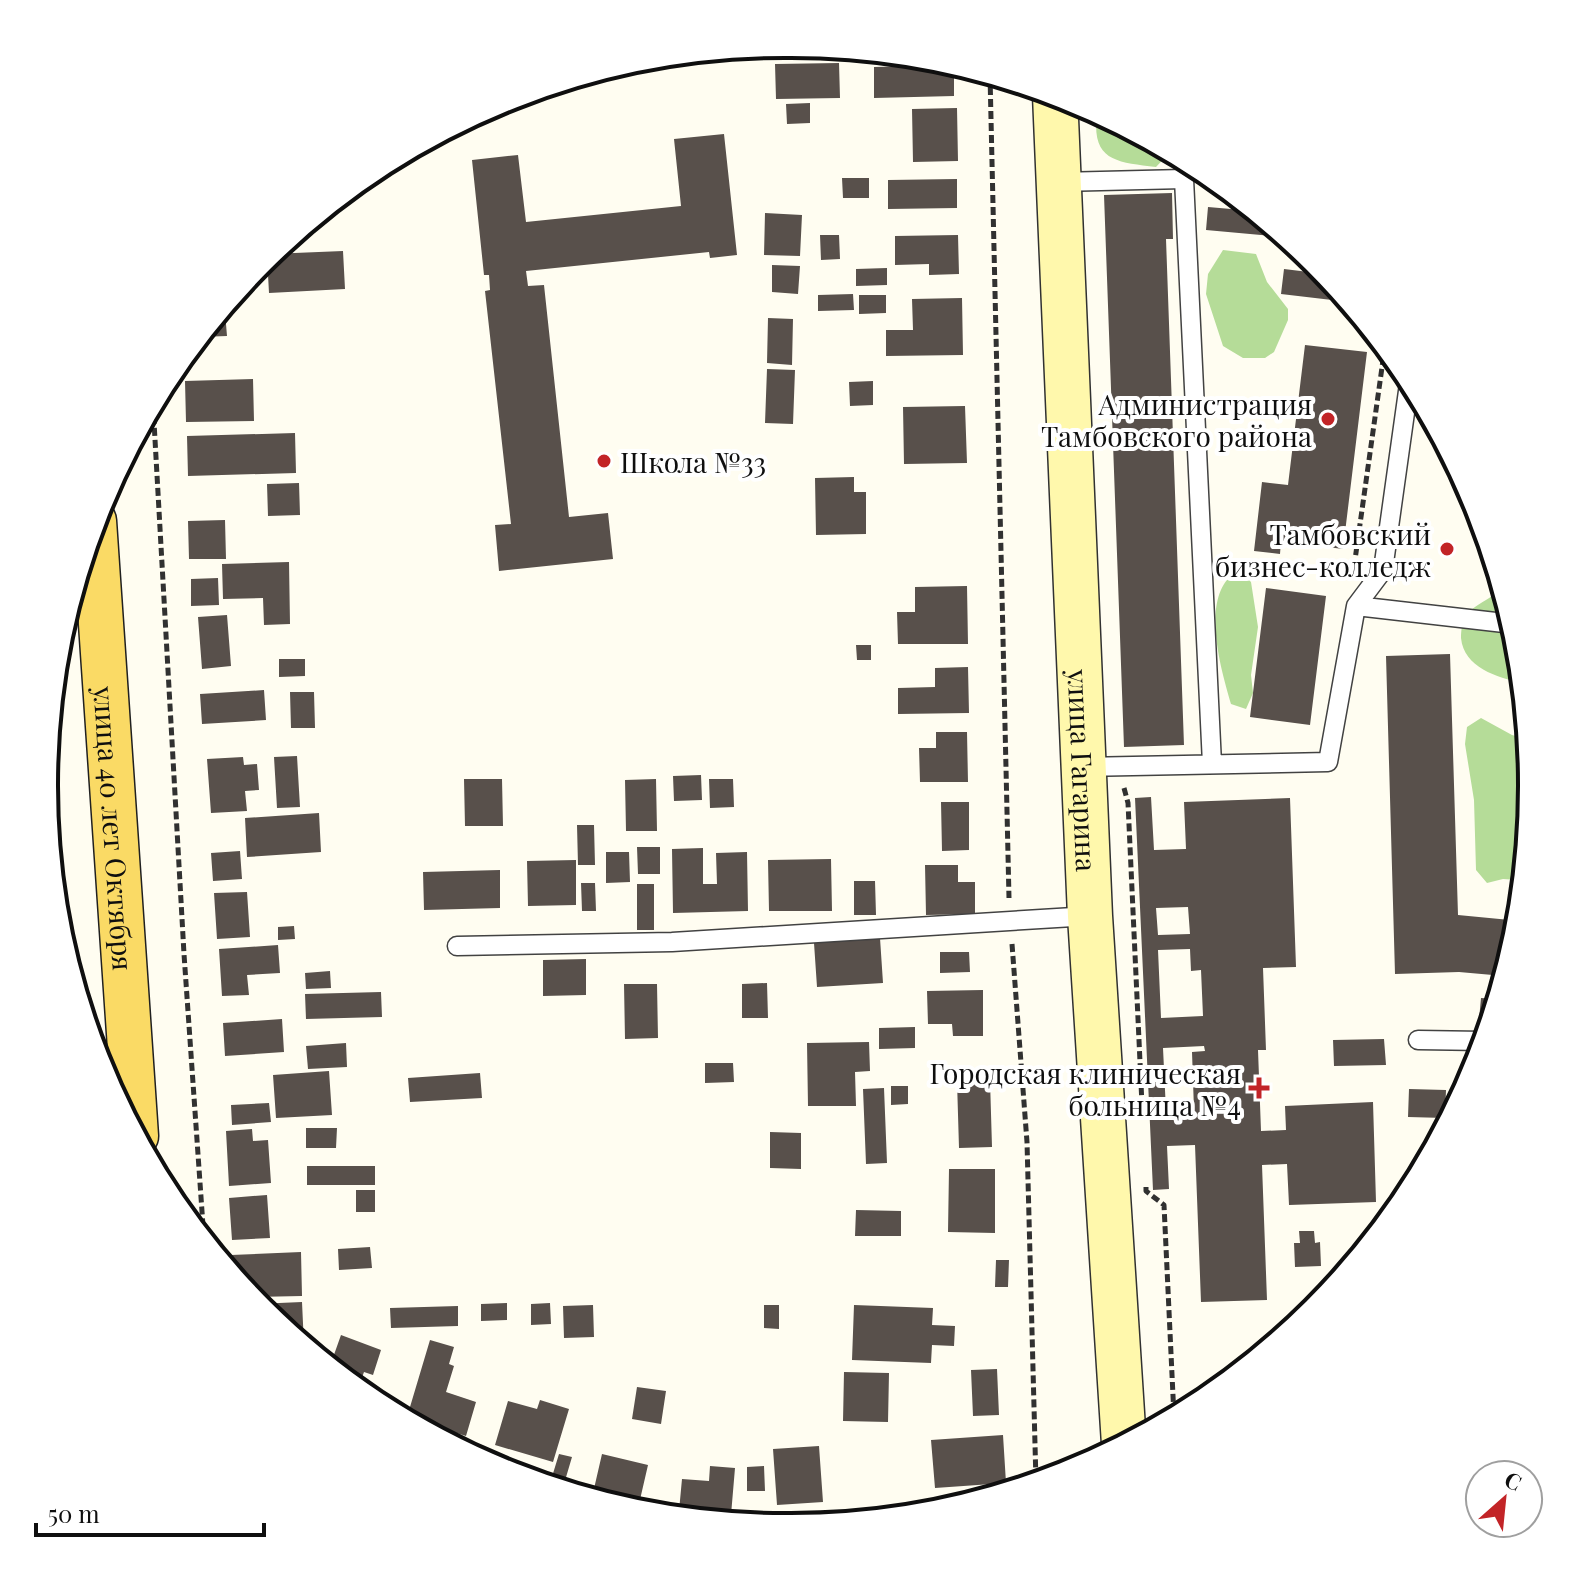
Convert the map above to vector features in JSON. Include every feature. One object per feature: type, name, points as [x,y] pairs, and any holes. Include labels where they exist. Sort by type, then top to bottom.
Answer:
[{"type":"main road","name":"улица Гагарина","points":[[1056,108],[1082,767],[1123,1432]]},
{"type":"main road","name":"улица 40 лет Октября","points":[[96,554],[134,1109]]},
{"type":"lane","points":[[1059,182],[1184,179],[1212,764]]},
{"type":"lane","points":[[1082,767],[1328,762],[1356,606],[1383,570],[1407,400]]},
{"type":"lane","points":[[1356,606],[1499,622]]},
{"type":"lane","points":[[457,946],[672,942],[1090,916]]},
{"type":"lane","points":[[1418,1040],[1471,1041]]},
{"type":"path","points":[[990,87],[1010,921],[1027,1142],[1036,1470]]},
{"type":"path","points":[[1356,606],[1354,569],[1383,364]]},
{"type":"path","points":[[154,424],[183,938],[203,1220]]},
{"type":"green space","points":[[1096,126],[1162,160],[1156,167],[1109,156],[1102,150]]},
{"type":"green space","points":[[1223,250],[1256,254],[1267,282],[1288,309],[1288,320],[1274,352],[1265,358],[1243,358],[1223,346],[1206,294],[1208,274]]},
{"type":"green space","points":[[1234,573],[1245,576],[1251,582],[1258,627],[1251,675],[1253,693],[1246,709],[1231,704],[1216,635],[1218,600],[1224,585]]},
{"type":"green space","points":[[1493,596],[1510,680],[1483,670],[1463,648],[1462,626],[1465,616]]},
{"type":"green space","points":[[1481,718],[1516,736],[1518,786],[1512,880],[1487,883],[1476,870],[1474,800],[1465,744],[1467,727]]},
{"type":"building","points":[[839,63],[840,98],[776,99],[775,64]]},
{"type":"building","points":[[899,66],[954,77],[954,96],[874,98],[874,67]]},
{"type":"building","points":[[810,103],[810,123],[787,124],[786,104]]},
{"type":"building","points":[[957,108],[958,161],[913,162],[912,109]]},
{"type":"building","points":[[724,134],[737,255],[710,258],[709,252],[526,271],[528,286],[544,285],[569,517],[608,513],[613,559],[499,571],[495,525],[511,524],[485,291],[490,290],[489,275],[484,275],[472,160],[518,155],[526,222],[681,206],[674,139]]},
{"type":"building","points":[[842,178],[869,178],[869,198],[843,198]]},
{"type":"building","points":[[957,179],[957,208],[888,209],[888,180]]},
{"type":"building","points":[[1172,193],[1173,239],[1166,239],[1184,745],[1124,747],[1104,195]]},
{"type":"building","points":[[1208,207],[1235,209],[1266,235],[1206,230]]},
{"type":"building","points":[[765,213],[802,215],[800,256],[764,255]]},
{"type":"building","points":[[820,235],[839,235],[840,259],[821,260]]},
{"type":"building","points":[[958,235],[959,274],[929,275],[929,264],[895,265],[895,236]]},
{"type":"building","points":[[343,251],[345,289],[269,293],[268,274],[291,253]]},
{"type":"building","points":[[772,265],[800,266],[798,294],[772,292]]},
{"type":"building","points":[[887,268],[887,285],[856,286],[856,269]]},
{"type":"building","points":[[1284,269],[1306,272],[1331,300],[1281,294]]},
{"type":"building","points":[[853,294],[854,310],[818,311],[818,295]]},
{"type":"building","points":[[859,295],[886,295],[886,313],[859,314]]},
{"type":"building","points":[[962,298],[963,355],[886,356],[886,330],[913,330],[912,299]]},
{"type":"building","points":[[768,318],[793,319],[792,365],[767,363]]},
{"type":"building","points":[[226,322],[227,336],[213,336]]},
{"type":"building","name":"Администрация Тамбовского района","points":[[1305,345],[1367,352],[1343,549],[1281,541],[1280,554],[1254,551],[1262,482],[1288,485]]},
{"type":"building","points":[[767,369],[795,370],[793,424],[765,423]]},
{"type":"building","points":[[253,379],[254,421],[186,422],[185,381]]},
{"type":"building","points":[[873,381],[873,405],[850,406],[849,382]]},
{"type":"building","points":[[965,406],[967,463],[904,464],[903,407]]},
{"type":"building","points":[[295,433],[296,473],[188,476],[187,436]]},
{"type":"building","points":[[854,477],[854,492],[866,492],[866,534],[816,535],[815,478]]},
{"type":"building","points":[[299,483],[300,515],[268,516],[267,484]]},
{"type":"building","points":[[225,520],[226,559],[189,559],[188,521]]},
{"type":"building","points":[[289,562],[290,624],[264,625],[263,598],[223,599],[222,564]]},
{"type":"building","points":[[218,578],[219,605],[191,606],[191,579]]},
{"type":"building","points":[[967,586],[968,644],[898,644],[897,612],[915,612],[915,587]]},
{"type":"building","points":[[1266,588],[1326,596],[1310,725],[1250,717]]},
{"type":"building","points":[[227,615],[231,666],[202,669],[198,617]]},
{"type":"building","points":[[856,645],[871,645],[871,660],[857,660]]},
{"type":"building","points":[[1450,654],[1458,915],[1505,920],[1493,975],[1459,972],[1395,974],[1386,656]]},
{"type":"building","points":[[279,659],[305,659],[305,676],[279,677]]},
{"type":"building","points":[[968,667],[969,713],[898,714],[898,688],[935,687],[935,668]]},
{"type":"building","points":[[264,690],[266,720],[202,724],[200,694]]},
{"type":"building","points":[[290,692],[314,692],[315,728],[291,728]]},
{"type":"building","points":[[936,732],[967,732],[968,782],[920,782],[919,748],[936,748]]},
{"type":"building","points":[[297,756],[300,807],[277,808],[274,757]]},
{"type":"building","points":[[243,757],[244,765],[257,764],[259,790],[245,791],[247,811],[211,813],[207,759]]},
{"type":"building","points":[[701,775],[702,800],[674,801],[673,776]]},
{"type":"building","points":[[464,779],[502,779],[503,826],[465,826]]},
{"type":"building","points":[[656,779],[657,831],[626,831],[625,780]]},
{"type":"building","points":[[709,779],[733,779],[734,807],[710,808]]},
{"type":"building","points":[[1151,797],[1154,850],[1186,849],[1184,802],[1290,798],[1296,967],[1263,968],[1266,1050],[1258,1050],[1261,1131],[1286,1130],[1285,1106],[1373,1102],[1376,1202],[1289,1205],[1287,1164],[1262,1165],[1267,1300],[1201,1302],[1195,1145],[1167,1146],[1169,1189],[1153,1190],[1135,798]],"holes":[[[1188,907],[1190,934],[1158,935],[1156,908]],[[1190,949],[1191,971],[1201,970],[1203,1016],[1161,1018],[1158,950]],[[1204,1046],[1205,1051],[1192,1052],[1194,1110],[1166,1111],[1163,1048]]]},
{"type":"building","points":[[941,802],[969,802],[969,850],[942,851]]},
{"type":"building","points":[[319,813],[321,852],[247,857],[245,818]]},
{"type":"building","points":[[577,825],[594,825],[595,865],[578,865]]},
{"type":"building","points":[[637,847],[660,847],[660,874],[638,874]]},
{"type":"building","points":[[703,848],[703,884],[717,884],[716,853],[747,852],[748,911],[673,913],[672,849]]},
{"type":"building","points":[[240,851],[242,879],[213,881],[211,853]]},
{"type":"building","points":[[606,852],[629,852],[630,882],[606,883]]},
{"type":"building","points":[[831,859],[832,911],[769,911],[768,860]]},
{"type":"building","points":[[576,860],[576,905],[528,906],[527,861]]},
{"type":"building","points":[[925,865],[958,865],[958,882],[975,882],[975,914],[926,915]]},
{"type":"building","points":[[500,870],[500,908],[424,910],[423,872]]},
{"type":"building","points":[[854,881],[875,881],[876,915],[854,915]]},
{"type":"building","points":[[581,883],[595,883],[596,911],[582,911]]},
{"type":"building","points":[[637,884],[654,884],[654,930],[637,930]]},
{"type":"building","points":[[247,892],[250,937],[217,939],[214,893]]},
{"type":"building","points":[[294,926],[295,939],[278,940],[278,927]]},
{"type":"building","points":[[880,938],[883,983],[817,987],[814,943]]},
{"type":"building","points":[[278,945],[280,973],[247,975],[249,995],[222,996],[219,949]]},
{"type":"building","points":[[940,952],[969,952],[970,972],[940,973]]},
{"type":"building","points":[[586,959],[586,995],[543,996],[543,960]]},
{"type":"building","points":[[330,971],[331,988],[306,989],[305,973]]},
{"type":"building","points":[[767,983],[768,1018],[742,1018],[742,984]]},
{"type":"building","points":[[624,984],[657,984],[658,1038],[625,1039]]},
{"type":"building","points":[[983,990],[983,1036],[953,1036],[952,1024],[928,1024],[927,991]]},
{"type":"building","points":[[381,992],[382,1017],[306,1019],[305,994]]},
{"type":"building","points":[[1481,998],[1485,998],[1479,1019]]},
{"type":"building","points":[[282,1019],[284,1052],[225,1056],[223,1023]]},
{"type":"building","points":[[915,1027],[915,1048],[879,1049],[879,1028]]},
{"type":"building","points":[[1384,1039],[1386,1065],[1334,1066],[1333,1040]]},
{"type":"building","points":[[869,1042],[870,1071],[855,1072],[856,1106],[808,1106],[807,1043]]},
{"type":"building","points":[[346,1043],[347,1067],[308,1069],[306,1046]]},
{"type":"building","points":[[705,1063],[733,1063],[734,1082],[705,1083]]},
{"type":"building","points":[[329,1071],[332,1115],[276,1118],[273,1075]]},
{"type":"building","points":[[480,1073],[482,1098],[410,1102],[408,1078]]},
{"type":"building","points":[[990,1080],[992,1147],[959,1148],[957,1081]]},
{"type":"building","points":[[891,1086],[908,1086],[908,1104],[891,1105]]},
{"type":"building","points":[[884,1088],[887,1163],[866,1164],[863,1089]]},
{"type":"building","points":[[1409,1089],[1446,1090],[1446,1101],[1437,1118],[1408,1117]]},
{"type":"building","points":[[269,1103],[271,1122],[232,1125],[231,1105]]},
{"type":"building","points":[[306,1128],[337,1128],[336,1148],[306,1148]]},
{"type":"building","points":[[252,1129],[253,1141],[268,1140],[271,1183],[229,1186],[226,1131]]},
{"type":"building","points":[[770,1132],[801,1133],[801,1169],[770,1168]]},
{"type":"building","points":[[307,1166],[375,1166],[375,1185],[307,1185]]},
{"type":"building","points":[[949,1169],[995,1169],[995,1233],[948,1232]]},
{"type":"building","points":[[356,1190],[375,1190],[375,1212],[356,1212]]},
{"type":"building","points":[[267,1195],[270,1238],[232,1240],[229,1198]]},
{"type":"building","points":[[856,1210],[901,1211],[901,1236],[855,1236]]},
{"type":"building","points":[[1299,1231],[1314,1231],[1315,1243],[1320,1242],[1321,1266],[1295,1267],[1294,1243],[1300,1243]]},
{"type":"building","points":[[370,1247],[372,1268],[339,1270],[338,1249]]},
{"type":"building","points":[[301,1252],[302,1296],[268,1297],[231,1255]]},
{"type":"building","points":[[996,1260],[1009,1260],[1008,1287],[995,1287]]},
{"type":"building","points":[[302,1302],[303,1330],[274,1303]]},
{"type":"building","points":[[507,1303],[507,1320],[481,1321],[481,1304]]},
{"type":"building","points":[[550,1303],[551,1324],[531,1325],[531,1304]]},
{"type":"building","points":[[593,1305],[594,1337],[564,1338],[563,1306]]},
{"type":"building","points":[[764,1305],[779,1305],[779,1329],[764,1328]]},
{"type":"building","points":[[854,1305],[933,1308],[932,1325],[955,1326],[954,1346],[932,1345],[931,1363],[852,1360]]},
{"type":"building","points":[[458,1306],[458,1326],[391,1328],[390,1308]]},
{"type":"building","points":[[341,1335],[381,1350],[373,1375],[364,1372],[362,1377],[334,1355]]},
{"type":"building","points":[[430,1340],[454,1347],[449,1364],[454,1366],[446,1392],[476,1402],[466,1436],[410,1408]]},
{"type":"building","points":[[997,1369],[999,1415],[973,1416],[971,1370]]},
{"type":"building","points":[[844,1372],[889,1373],[888,1422],[843,1421]]},
{"type":"building","points":[[637,1387],[666,1391],[661,1424],[632,1419]]},
{"type":"building","points":[[540,1400],[569,1409],[553,1462],[495,1445],[508,1401],[537,1409]]},
{"type":"building","points":[[1003,1435],[1006,1480],[992,1484],[935,1488],[931,1440]]},
{"type":"building","points":[[819,1446],[823,1502],[777,1505],[773,1449]]},
{"type":"building","points":[[559,1454],[572,1457],[566,1478],[553,1474]]},
{"type":"building","points":[[602,1454],[648,1465],[640,1498],[594,1487]]},
{"type":"building","points":[[710,1466],[735,1468],[731,1510],[680,1505],[682,1479],[709,1481]]},
{"type":"building","points":[[764,1466],[765,1491],[747,1491],[747,1467]]},
{"type":"place","name":"Администрация Тамбовского района","points":[[1328,419]]},
{"type":"place","name":"Школа №33","points":[[604,461]]},
{"type":"place","name":"Тамбовский бизнес-колледж","points":[[1447,549]]},
{"type":"place","name":"Городская клиническая больница №4","points":[[1259,1088]]}]
